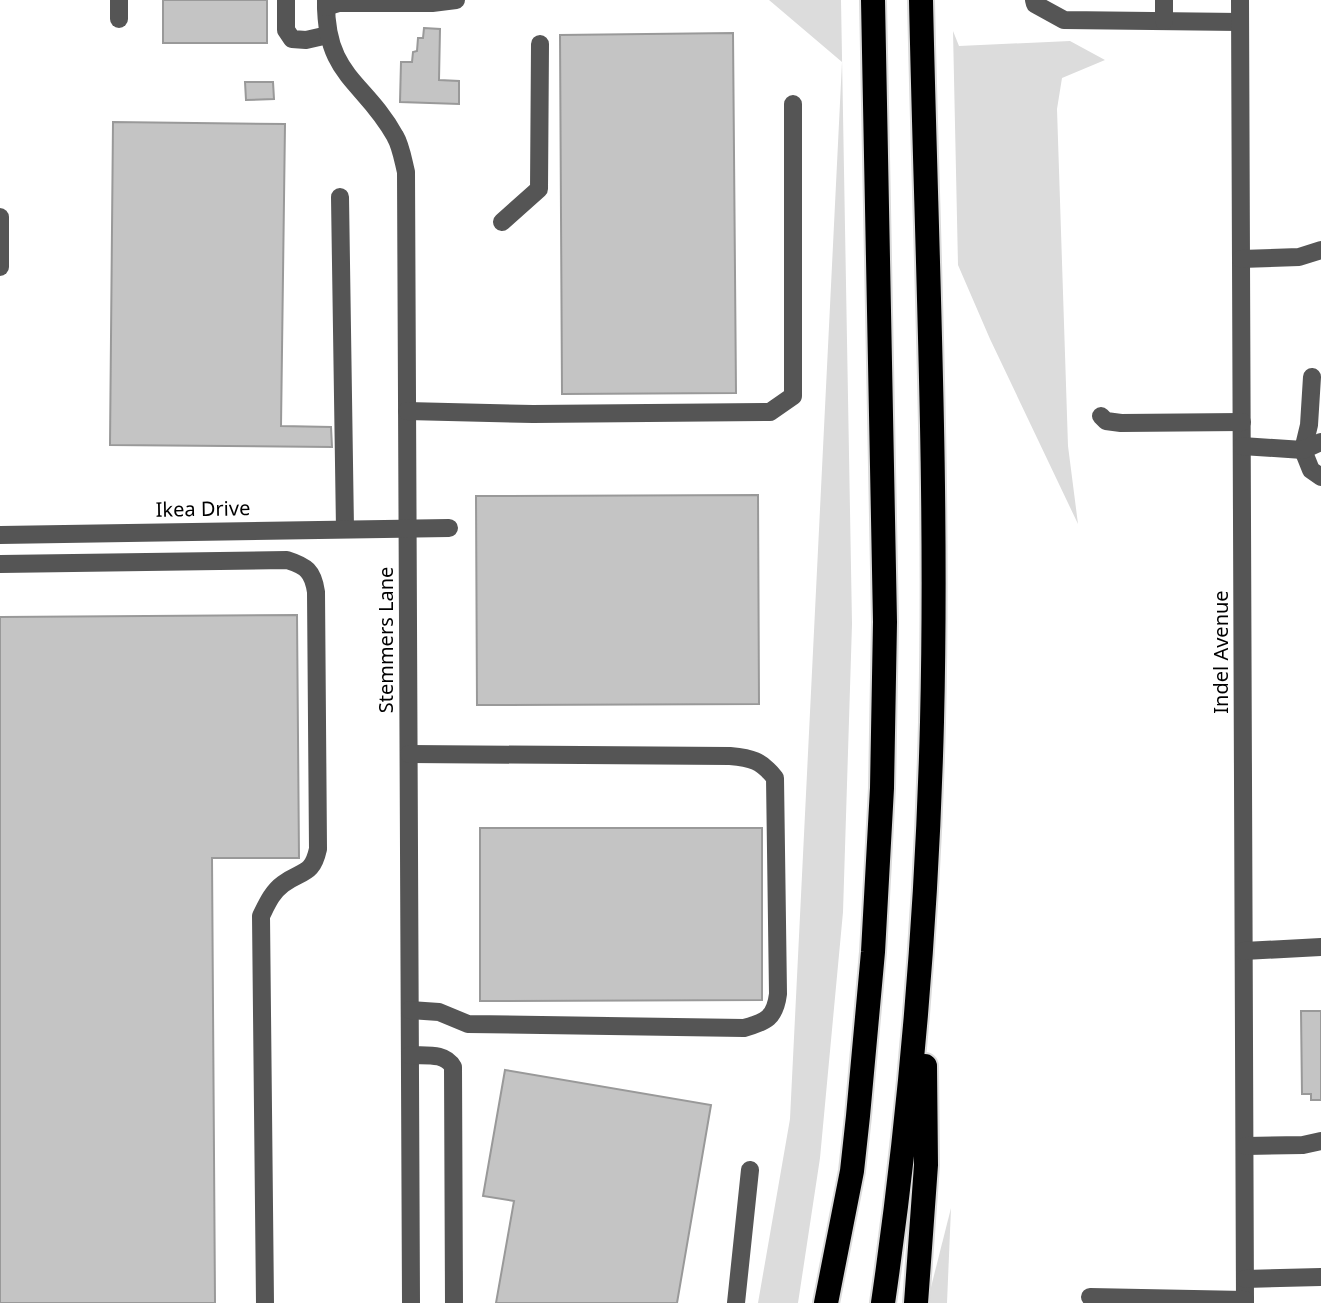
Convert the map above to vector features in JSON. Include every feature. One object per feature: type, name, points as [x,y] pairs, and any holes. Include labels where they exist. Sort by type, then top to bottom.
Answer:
[{"type":"highway","points":[[826,1303],[852,1171],[858,1116],[875,925],[882,788],[885,622],[873,0]]},
{"type":"highway","points":[[883,1303],[905,1129],[923,932],[930,786],[933,612],[921,0]]},
{"type":"highway","points":[[916,1303],[926,1165],[923,932]]},
{"type":"street","points":[[119,0],[119,19]]},
{"type":"street","points":[[286,0],[286,30],[292,39],[306,40],[328,35]]},
{"type":"street","points":[[326,4],[456,0]]},
{"type":"street","points":[[1034,0],[1045,11],[1064,20],[1240,22]]},
{"type":"street","points":[[1164,0],[1164,21]]},
{"type":"street","name":"Indel Avenue","points":[[1240,0],[1245,1301]]},
{"type":"street","name":"Stemmers Lane","points":[[326,4],[328,35],[338,62],[396,137],[406,172],[411,1303]]},
{"type":"street","points":[[502,222],[539,189],[540,44]]},
{"type":"street","points":[[407,411],[533,414],[770,412],[793,396],[793,104]]},
{"type":"street","points":[[340,197],[345,529]]},
{"type":"street","points":[[0,217],[0,267]]},
{"type":"street","points":[[1241,259],[1299,257],[1321,250]]},
{"type":"street","points":[[1312,377],[1309,425],[1303,450],[1311,470],[1321,477]]},
{"type":"street","points":[[1101,416],[1106,421],[1121,423],[1242,422]]},
{"type":"street","points":[[1242,446],[1303,450],[1321,442]]},
{"type":"street","name":"Ikea Drive","points":[[0,535],[449,528]]},
{"type":"street","points":[[0,564],[287,560],[304,565],[314,575],[318,849],[315,861],[306,874],[283,884],[270,897],[261,916],[265,1303]]},
{"type":"street","points":[[409,754],[730,756],[756,759],[775,778],[778,994],[773,1015],[765,1022],[744,1028],[468,1024],[439,1012],[410,1010]]},
{"type":"street","points":[[1244,951],[1321,947]]},
{"type":"street","points":[[410,1055],[442,1056],[449,1059],[453,1067],[454,1303]]},
{"type":"street","points":[[1246,1146],[1303,1145],[1321,1141]]},
{"type":"street","points":[[736,1303],[750,1170]]},
{"type":"street","points":[[1245,1279],[1321,1277]]},
{"type":"street","points":[[1090,1297],[1245,1301]]},
{"type":"shaded area","points":[[769,0],[841,0],[852,624],[843,912],[820,1158],[798,1303],[758,1303],[790,1119],[842,62]]},
{"type":"shaded area","points":[[953,31],[959,46],[1070,41],[1105,60],[1062,78],[1057,109],[1068,446],[1078,524],[958,265]]},
{"type":"shaded area","points":[[951,1208],[947,1303],[927,1303]]},
{"type":"building","points":[[163,0],[267,0],[267,43],[163,43]]},
{"type":"building","points":[[424,28],[440,29],[439,80],[459,81],[459,104],[400,102],[401,62],[412,62]]},
{"type":"building","points":[[733,33],[736,393],[562,394],[560,35]]},
{"type":"building","points":[[245,82],[273,82],[274,99],[246,100]]},
{"type":"building","points":[[113,122],[285,124],[281,426],[331,427],[332,447],[110,445]]},
{"type":"building","points":[[758,495],[759,704],[477,705],[476,496]]},
{"type":"building","points":[[297,615],[299,858],[212,858],[215,1303],[0,1303],[0,617]]},
{"type":"building","points":[[480,828],[762,828],[762,1000],[480,1001]]},
{"type":"building","points":[[1301,1011],[1321,1011],[1321,1100],[1311,1100],[1311,1094],[1302,1094]]},
{"type":"building","points":[[505,1070],[711,1105],[677,1303],[496,1303],[514,1201],[483,1196]]}]
